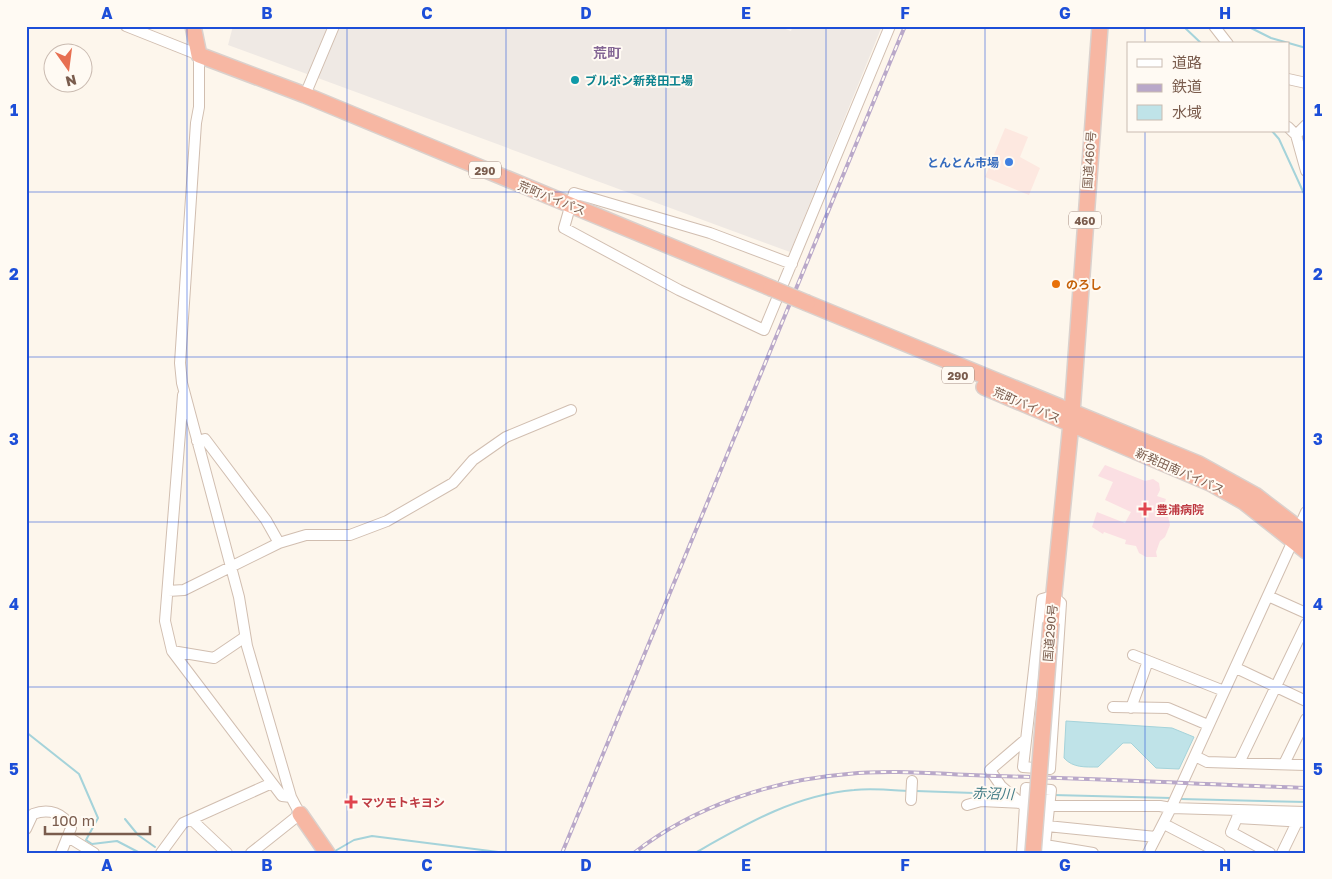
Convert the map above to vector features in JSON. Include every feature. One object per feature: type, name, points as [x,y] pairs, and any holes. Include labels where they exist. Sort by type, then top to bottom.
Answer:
[{"type":"highway","points":[[193,26],[199,55]]},
{"type":"highway","name":"国道460号","points":[[1071,418],[1100,26]]},
{"type":"highway","name":"荒町バイパス","points":[[199,55],[305,95],[848,320],[961,377],[1071,418]]},
{"type":"highway","name":"新発田南バイパス","points":[[1071,418],[1210,482],[1299,534],[1306,551]]},
{"type":"highway","name":"国道290号","points":[[1041,850],[1051,623],[1071,418]]},
{"type":"highway","points":[[300,814],[327,853]]},
{"type":"street","points":[[126,26],[199,55],[199,106],[196,123],[180,363],[183,388],[239,597],[245,637],[291,796],[300,814],[251,853]]},
{"type":"street","points":[[305,95],[334,26]]},
{"type":"street","points":[[792,264],[710,233],[574,193],[564,228],[679,290],[764,330],[792,264],[890,26]]},
{"type":"street","points":[[1214,26],[1227,42]]},
{"type":"street","points":[[1290,79],[1306,83]]},
{"type":"street","points":[[1296,135],[1306,124]]},
{"type":"street","points":[[1290,129],[1296,135],[1306,171]]},
{"type":"street","points":[[183,388],[165,621],[172,651],[282,796],[291,796]]},
{"type":"street","points":[[168,591],[184,590],[279,543],[306,535],[350,535],[387,521],[452,483],[473,460],[506,437],[571,410]]},
{"type":"street","points":[[197,441],[205,439],[266,520],[279,543]]},
{"type":"street","points":[[1148,853],[1164,824],[1268,596],[1299,534],[1306,512]]},
{"type":"street","points":[[1053,596],[1061,603],[1050,769],[1023,767],[1024,740],[1042,599],[1053,596]]},
{"type":"street","points":[[1268,596],[1306,612]]},
{"type":"street","points":[[1239,763],[1306,624]]},
{"type":"street","points":[[172,651],[214,658],[245,637]]},
{"type":"street","points":[[1133,655],[1224,692]]},
{"type":"street","points":[[1130,708],[1148,661]]},
{"type":"street","points":[[1236,668],[1306,701]]},
{"type":"street","points":[[1113,707],[1168,708],[1208,725]]},
{"type":"street","points":[[1284,764],[1306,719]]},
{"type":"street","points":[[1023,805],[1001,786],[990,770],[1024,740]]},
{"type":"street","points":[[1195,756],[1207,762],[1306,765]]},
{"type":"street","points":[[911,800],[912,781]]},
{"type":"street","points":[[162,852],[183,823],[272,783]]},
{"type":"street","points":[[1022,853],[1023,805],[1026,788],[1037,787],[1051,790],[1047,826],[1041,850],[1093,853]]},
{"type":"street","points":[[967,804],[981,801],[1023,805]]},
{"type":"street","points":[[1049,806],[1160,806],[1302,822],[1282,853]]},
{"type":"street","points":[[26,829],[33,814],[48,810],[69,823],[72,828],[61,853]]},
{"type":"street","points":[[1238,814],[1306,812]]},
{"type":"street","points":[[1238,814],[1231,832],[1270,853]]},
{"type":"street","points":[[192,820],[227,853]]},
{"type":"street","points":[[1164,824],[1220,853]]},
{"type":"street","points":[[1047,826],[1156,837]]},
{"type":"street","points":[[68,836],[94,853]]},
{"type":"shaded area","points":[[233,26],[777,26],[791,31],[793,26],[882,26],[790,252],[228,45]]},
{"type":"shaded area","name":"とんとん市場","points":[[1005,128],[1028,137],[1020,157],[1040,168],[1029,195],[985,177]]},
{"type":"shaded area","name":"豊浦病院","points":[[1105,465],[1145,481],[1153,479],[1159,483],[1160,490],[1157,496],[1166,499],[1163,507],[1167,512],[1170,525],[1165,537],[1160,541],[1156,552],[1157,557],[1146,557],[1139,553],[1136,546],[1125,544],[1126,540],[1104,532],[1103,534],[1092,527],[1097,512],[1125,523],[1131,512],[1105,500],[1113,482],[1098,476]]},
{"type":"water","points":[[1066,721],[1172,728],[1194,737],[1179,769],[1156,768],[1131,743],[1123,743],[1098,767],[1080,766],[1071,764],[1064,758]]},
{"type":"waterway","points":[[1183,26],[1200,42]]},
{"type":"waterway","points":[[1247,26],[1271,38],[1285,42]]},
{"type":"waterway","points":[[1290,43],[1306,48]]},
{"type":"waterway","points":[[1273,132],[1279,139],[1306,198]]},
{"type":"waterway","points":[[26,732],[79,774],[98,818],[86,840],[92,844],[117,841],[140,853]]},
{"type":"waterway","name":"赤沼川","points":[[695,853],[771,812],[811,798],[861,789],[908,791]]},
{"type":"waterway","name":"赤沼川","points":[[916,791],[1003,794]]},
{"type":"waterway","name":"赤沼川","points":[[1053,795],[1171,798]]},
{"type":"waterway","name":"赤沼川","points":[[1181,799],[1306,802]]},
{"type":"waterway","name":"赤沼川","points":[[125,819],[138,835],[155,847]]},
{"type":"waterway","name":"赤沼川","points":[[335,851],[354,840],[372,836],[506,853]]},
{"type":"railway","points":[[562,853],[905,26]]},
{"type":"railway","points":[[634,853],[657,836],[682,822],[735,798],[791,782],[848,774],[903,772],[1306,788]]},
{"type":"place","name":"ブルボン新発田工場","points":[[575,80]]},
{"type":"place","name":"とんとん市場","points":[[1009,162]]},
{"type":"place","name":"のろし","points":[[1056,284]]},
{"type":"place","name":"豊浦病院","points":[[1145,509]]},
{"type":"place","name":"マツモトキヨシ","points":[[351,802]]},
{"type":"district","name":"荒町","points":[[607,52]]}]
